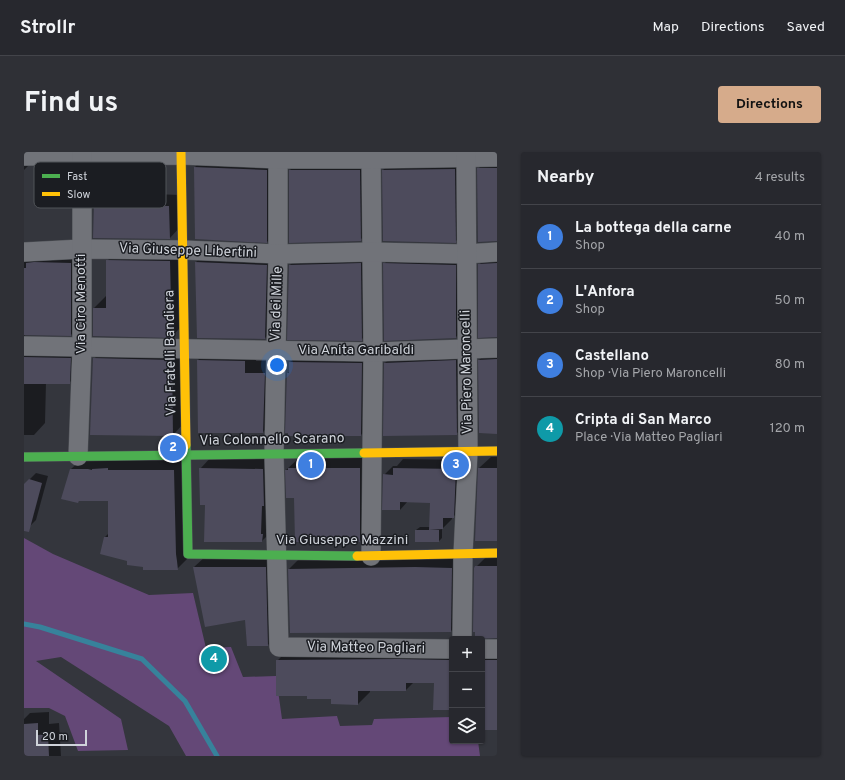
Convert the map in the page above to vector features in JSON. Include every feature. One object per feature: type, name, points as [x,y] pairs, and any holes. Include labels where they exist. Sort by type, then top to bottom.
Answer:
[{"type":"street","points":[[24,156],[82,154],[181,154],[371,156],[466,155],[497,157]]},
{"type":"street","name":"Via Fratelli Bandiera","points":[[181,154],[184,250],[188,554]]},
{"type":"street","name":"Via dei Mille","points":[[278,155],[278,254],[274,454],[278,554],[279,647]]},
{"type":"street","name":"Via Piero Maroncelli","points":[[462,636],[463,554],[468,452],[466,349],[466,155]]},
{"type":"street","points":[[371,156],[373,352],[372,556]]},
{"type":"street","name":"Via Ciro Menotti","points":[[78,456],[82,347],[81,208]]},
{"type":"street","name":"Via Giuseppe Libertini","points":[[24,252],[81,249],[184,250],[278,254],[371,252],[466,254],[497,252]]},
{"type":"street","name":"Via Anita Garibaldi","points":[[24,346],[276,349],[373,352],[497,348]]},
{"type":"street","name":"Via Colonnello Scarano","points":[[24,456],[497,451]]},
{"type":"street","name":"Via Giuseppe Mazzini","points":[[188,554],[372,556],[497,553]]},
{"type":"street","name":"Via Matteo Pagliari","points":[[279,647],[449,649]]},
{"type":"street","points":[[485,649],[497,649]]},
{"type":"shaded area","points":[[24,538],[53,554],[149,595],[193,593],[206,648],[231,647],[243,677],[276,676],[282,719],[337,716],[340,726],[372,725],[374,719],[449,717],[449,744],[478,744],[480,756],[186,756],[169,726],[61,657],[36,661],[121,719],[128,750],[78,751],[65,716],[49,708],[24,708]]},
{"type":"building","points":[[194,167],[267,170],[267,243],[195,239]]},
{"type":"building","points":[[477,168],[497,168],[497,241],[478,242]]},
{"type":"building","points":[[455,169],[456,243],[383,241],[382,170]]},
{"type":"building","points":[[289,170],[360,170],[361,241],[289,243]]},
{"type":"building","points":[[166,206],[169,206],[170,239],[93,238],[94,208],[166,208]]},
{"type":"building","points":[[106,260],[170,261],[172,338],[93,336],[93,308],[106,308]]},
{"type":"building","points":[[195,262],[267,265],[265,339],[197,338]]},
{"type":"building","points":[[26,263],[71,263],[71,336],[24,335],[24,268],[26,268]]},
{"type":"building","points":[[361,263],[362,341],[287,340],[289,265]]},
{"type":"building","points":[[383,263],[456,265],[456,338],[384,341]]},
{"type":"building","points":[[497,263],[497,337],[478,338],[478,264]]},
{"type":"building","points":[[24,357],[71,358],[70,384],[24,384]]},
{"type":"building","points":[[93,358],[172,360],[173,436],[90,435]]},
{"type":"building","points":[[497,359],[497,434],[479,433],[478,360]]},
{"type":"building","points":[[197,360],[245,361],[245,373],[265,373],[263,433],[198,433]]},
{"type":"building","points":[[456,360],[457,435],[383,436],[384,363]]},
{"type":"building","points":[[289,362],[362,363],[361,436],[288,436],[288,433],[285,433],[287,373],[289,373]]},
{"type":"building","points":[[108,468],[108,470],[174,470],[176,554],[178,570],[143,570],[143,567],[127,565],[127,561],[100,554],[104,537],[108,537],[108,501],[79,501],[78,503],[61,499],[70,469],[92,470]]},
{"type":"building","points":[[199,468],[263,469],[264,506],[262,506],[262,542],[204,542],[205,505],[200,505]]},
{"type":"building","points":[[288,468],[360,468],[360,542],[295,542],[294,498],[286,498],[285,470],[288,470]]},
{"type":"building","points":[[393,468],[456,469],[454,518],[443,518],[443,529],[429,530],[430,503],[400,502],[400,510],[382,510],[383,474],[393,475]]},
{"type":"building","points":[[478,468],[497,468],[497,541],[475,541]]},
{"type":"building","points":[[29,479],[42,483],[29,532],[24,531],[24,484]]},
{"type":"building","points":[[415,530],[439,530],[439,542],[415,542]]},
{"type":"building","points":[[475,566],[497,566],[497,638],[485,639],[485,636],[475,636],[475,632],[473,632]]},
{"type":"building","points":[[193,567],[266,567],[268,646],[247,646],[245,620],[205,627]]},
{"type":"building","points":[[415,567],[452,568],[451,632],[290,633],[288,569]]},
{"type":"building","points":[[276,660],[449,660],[449,710],[433,710],[434,683],[406,683],[406,691],[358,691],[358,705],[331,704],[331,699],[307,699],[307,696],[276,696]]},
{"type":"building","points":[[485,660],[497,660],[497,730],[485,730]]},
{"type":"building","points":[[38,723],[38,735],[48,734],[49,756],[24,756],[24,724]]},
{"type":"waterway","points":[[24,624],[40,627],[142,659],[185,701],[217,756]]},
{"type":"traffic: fast","points":[[186,445],[188,554],[357,556]]},
{"type":"traffic: fast","points":[[24,457],[364,453]]},
{"type":"traffic: slow","points":[[181,152],[186,445]]},
{"type":"traffic: slow","points":[[364,453],[497,451]]},
{"type":"traffic: slow","points":[[357,556],[497,553]]},
{"type":"place","name":"L'Anfora","points":[[173,448]]},
{"type":"place","name":"La bottega della carne","points":[[311,465]]},
{"type":"place","name":"Castellano","points":[[456,465]]},
{"type":"place","name":"Cripta di San Marco","points":[[214,659]]}]
